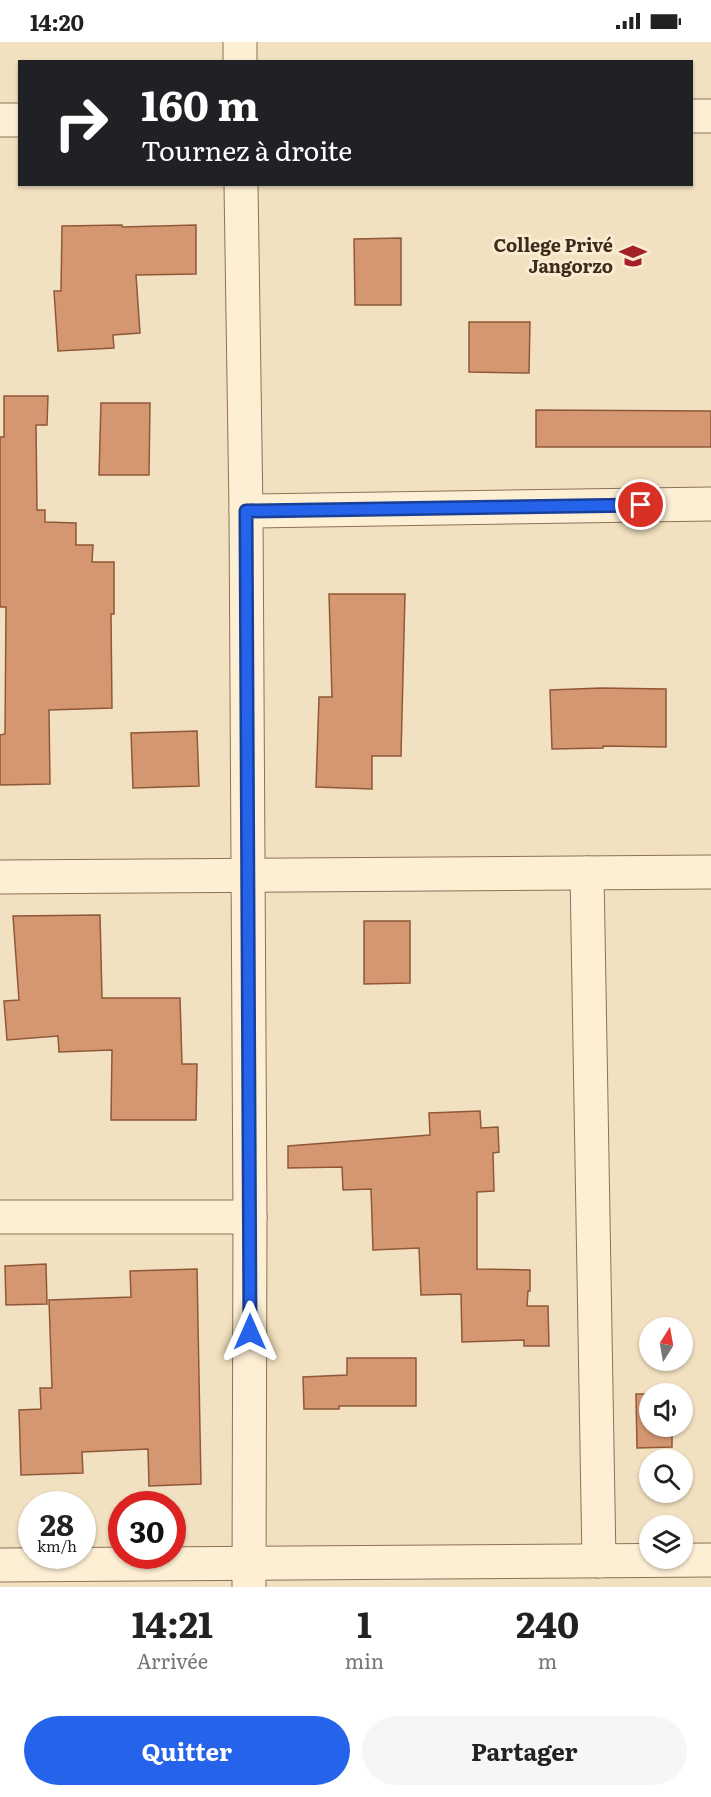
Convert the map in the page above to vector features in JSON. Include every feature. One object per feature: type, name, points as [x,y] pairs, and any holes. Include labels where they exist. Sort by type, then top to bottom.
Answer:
[{"type":"street","points":[[240,42],[240,60]]},
{"type":"street","points":[[693,116],[711,116]]},
{"type":"street","points":[[0,120],[18,120]]},
{"type":"street","points":[[241,186],[246,511],[250,1217],[249,1575]]},
{"type":"street","points":[[246,511],[711,504]]},
{"type":"street","points":[[0,877],[711,872]]},
{"type":"street","points":[[587,873],[599,1561]]},
{"type":"street","points":[[0,1217],[250,1217]]},
{"type":"street","points":[[0,1565],[249,1575],[599,1561],[711,1560]]},
{"type":"building","points":[[122,225],[122,227],[196,225],[196,274],[136,275],[140,333],[113,335],[114,348],[58,351],[54,291],[61,291],[62,226]]},
{"type":"building","points":[[401,238],[401,305],[355,305],[354,239]]},
{"type":"building","points":[[469,322],[530,322],[529,373],[469,372]]},
{"type":"building","points":[[4,396],[48,396],[47,425],[36,425],[37,510],[45,510],[45,522],[76,523],[76,545],[93,545],[92,562],[114,562],[114,614],[111,614],[112,708],[49,710],[50,784],[0,785],[0,735],[5,734],[6,607],[0,607],[0,437],[4,437]]},
{"type":"building","points":[[101,403],[150,403],[149,475],[99,475]]},
{"type":"building","points":[[536,410],[711,411],[711,447],[536,447]]},
{"type":"building","points":[[329,594],[405,594],[401,756],[372,756],[372,789],[316,787],[319,697],[332,697]]},
{"type":"building","points":[[666,689],[666,747],[603,746],[603,748],[552,749],[550,690]]},
{"type":"building","points":[[197,731],[199,786],[133,788],[131,733]]},
{"type":"building","points":[[100,915],[102,998],[180,998],[182,1064],[197,1064],[196,1120],[111,1120],[112,1050],[59,1052],[58,1036],[7,1040],[4,1001],[19,1000],[13,916]]},
{"type":"building","points":[[364,921],[410,921],[410,983],[364,984]]},
{"type":"building","points":[[480,1111],[481,1128],[498,1127],[499,1152],[493,1153],[494,1191],[477,1192],[477,1269],[530,1270],[527,1306],[548,1306],[549,1346],[524,1346],[524,1340],[462,1342],[461,1294],[421,1295],[419,1248],[373,1250],[371,1189],[343,1190],[342,1167],[288,1168],[288,1146],[430,1135],[429,1113]]},
{"type":"building","points":[[46,1264],[47,1304],[6,1305],[5,1266]]},
{"type":"building","points":[[197,1269],[201,1484],[149,1486],[148,1449],[82,1452],[83,1473],[21,1475],[19,1410],[41,1409],[40,1388],[52,1388],[49,1300],[131,1297],[130,1271]]},
{"type":"building","points":[[347,1358],[416,1358],[416,1406],[339,1406],[339,1409],[304,1409],[303,1377],[347,1375]]},
{"type":"building","points":[[636,1394],[639,1394],[639,1437],[672,1437],[672,1447],[637,1448]]},
{"type":"place","name":"College Privé Jangorzo","points":[[633,256]]},
{"type":"route","points":[[250,1332],[246,511],[641,505]]}]
